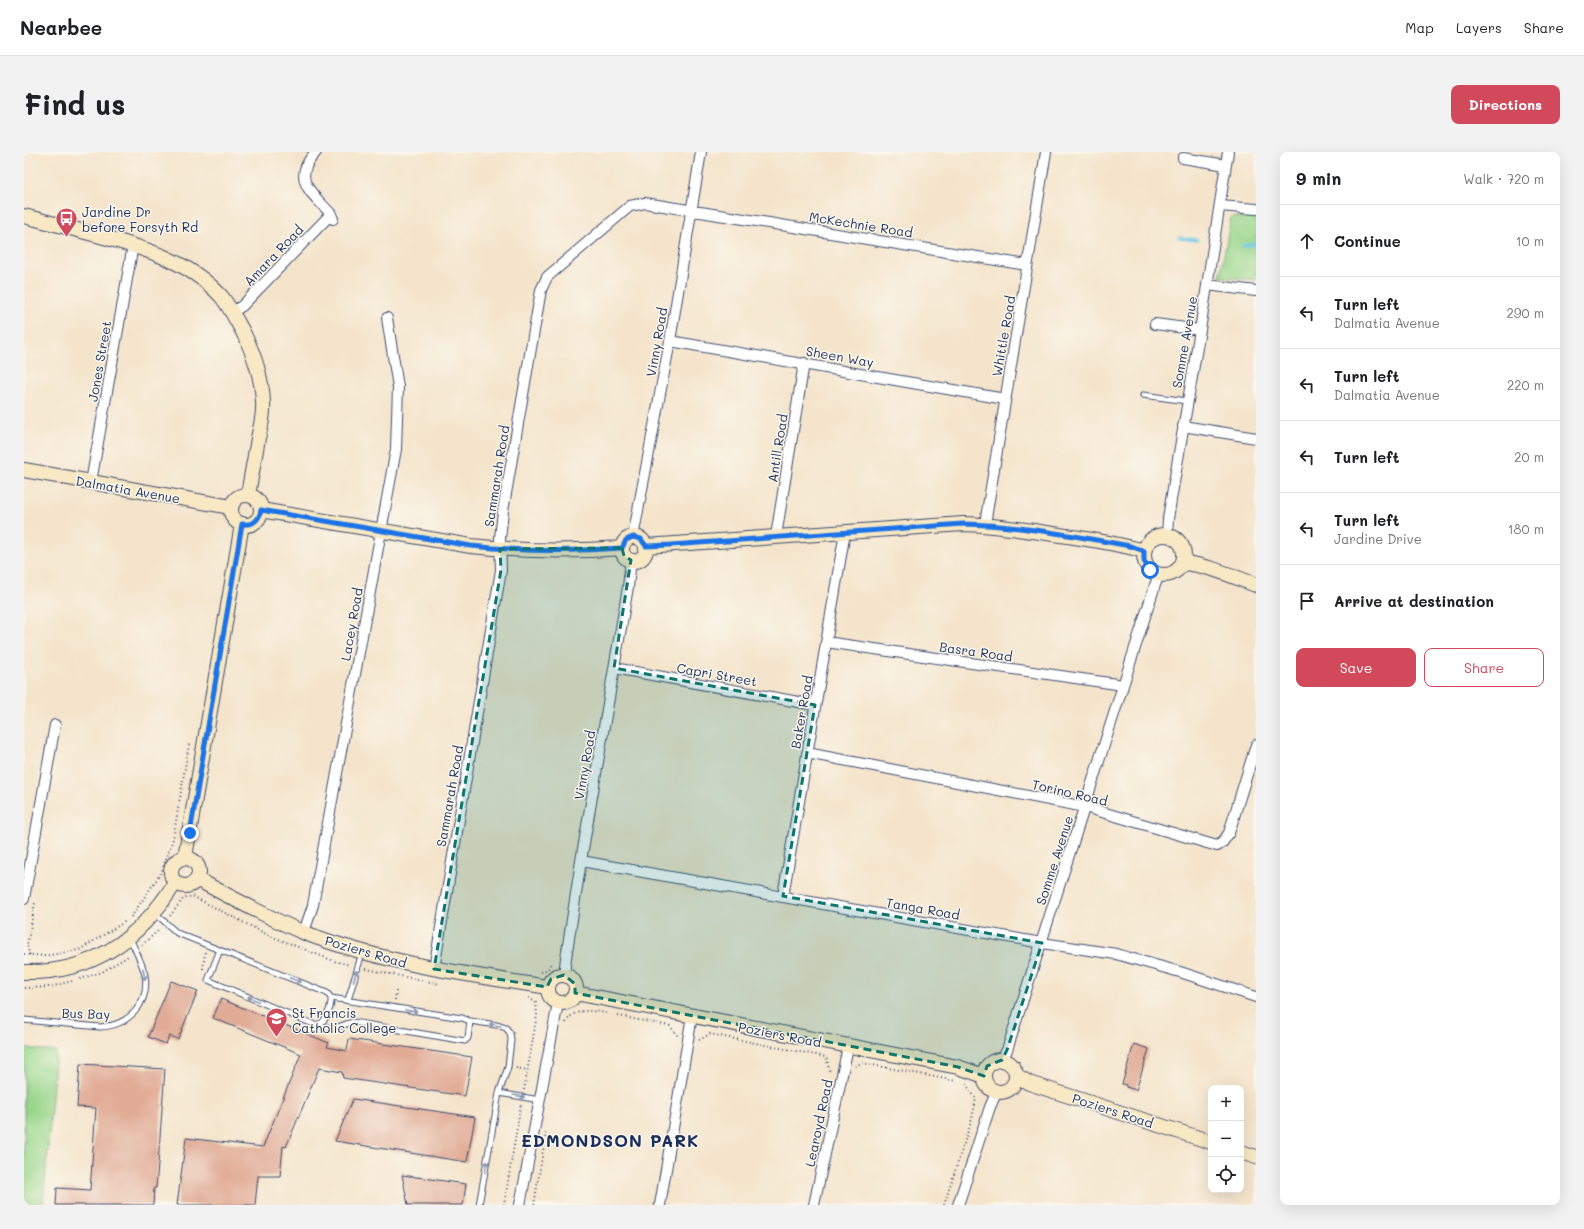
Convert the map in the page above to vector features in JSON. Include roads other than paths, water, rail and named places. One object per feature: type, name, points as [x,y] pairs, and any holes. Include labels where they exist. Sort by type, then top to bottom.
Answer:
[{"type":"street","name":"Amara Road","points":[[232,312],[242,306],[332,217],[306,187],[303,178],[307,163],[316,152]]},
{"type":"street","name":"Vinny Road","points":[[633,537],[670,341],[701,152]]},
{"type":"street","name":"Whittle Road","points":[[985,524],[1018,328],[1027,265],[1040,197],[1046,152]]},
{"type":"street","name":"Somme Avenue","points":[[1167,536],[1168,519],[1228,152]]},
{"type":"street","points":[[1183,158],[1226,165]]},
{"type":"street","name":"Sammarah Road","points":[[434,969],[501,570],[500,538],[503,511],[541,290],[550,274],[630,206],[645,203],[691,210]]},
{"type":"street","points":[[1220,206],[1256,210]]},
{"type":"street","name":"McKechnie Road","points":[[691,210],[1027,265]]},
{"type":"street","points":[[24,216],[133,245],[174,260],[210,286],[221,297],[232,312],[249,344],[260,376],[263,402],[262,416],[248,494]]},
{"type":"street","name":"Jones Street","points":[[91,482],[133,245]]},
{"type":"street","points":[[1207,285],[1256,291]]},
{"type":"street","name":"Lacey Road","points":[[304,932],[313,905],[396,449],[398,387],[387,318]]},
{"type":"street","points":[[1155,324],[1200,330]]},
{"type":"street","name":"Sheen Way","points":[[670,341],[1005,399]]},
{"type":"street","name":"Antill Road","points":[[776,536],[804,363]]},
{"type":"street","points":[[1183,426],[1256,438]]},
{"type":"street","name":"Dalmatia Avenue","points":[[24,470],[232,507]]},
{"type":"street","points":[[248,494],[258,500],[261,504],[261,510],[257,520],[253,523],[242,524],[233,517],[232,507],[237,497],[248,494]]},
{"type":"street","points":[[261,510],[471,546],[500,549],[560,550],[622,548]]},
{"type":"street","points":[[185,857],[242,524]]},
{"type":"street","points":[[646,546],[776,536],[963,524],[985,524],[1097,540],[1144,551]]},
{"type":"street","name":"Baker Road","points":[[783,896],[845,532]]},
{"type":"street","points":[[1162,535],[1173,537],[1182,545],[1184,557],[1183,562],[1176,572],[1171,574],[1154,574],[1144,561],[1144,551],[1153,538],[1162,535]]},
{"type":"street","points":[[633,537],[641,539],[646,546],[646,550],[642,557],[635,561],[624,556],[622,548],[626,540],[633,537]]},
{"type":"street","name":"Vinny Road","points":[[564,975],[581,861],[628,587],[631,560]]},
{"type":"street","points":[[1183,562],[1210,568],[1256,585]]},
{"type":"street","name":"Somme Avenue","points":[[1002,1060],[1007,1050],[1042,943],[1122,685],[1155,585],[1160,575]]},
{"type":"street","name":"Basra Road","points":[[826,642],[1122,685]]},
{"type":"street","name":"Capri Street","points":[[614,668],[815,705]]},
{"type":"street","points":[[24,899],[55,725]]},
{"type":"street","name":"Torino Road","points":[[807,753],[1085,806],[1217,846],[1222,844],[1229,833],[1256,745]]},
{"type":"street","points":[[185,857],[190,858],[197,865],[199,870],[197,879],[187,886],[175,883],[171,875],[171,866],[177,860],[185,857]]},
{"type":"street","name":"Tanga Road","points":[[581,861],[1042,943],[1116,954],[1180,972],[1256,997]]},
{"type":"street","name":"Poziers Road","points":[[197,879],[257,912],[304,932],[384,958],[434,969],[547,987]]},
{"type":"street","points":[[24,972],[55,970],[79,965],[102,956],[118,947],[130,938],[152,916],[175,883]]},
{"type":"street","points":[[564,975],[573,980],[576,988],[574,997],[567,1002],[558,1003],[551,999],[547,991],[547,987],[551,979],[555,976],[564,975]]},
{"type":"street","name":"Poziers Road","points":[[575,993],[958,1068],[984,1076]]},
{"type":"street","points":[[520,1205],[558,1003]]},
{"type":"street","points":[[660,1205],[692,1016]]},
{"type":"street","name":"Learoyd Road","points":[[814,1205],[848,1047]]},
{"type":"street","points":[[1002,1060],[1012,1065],[1016,1075],[1012,1086],[1008,1089],[997,1091],[988,1086],[984,1076],[985,1071],[992,1062],[1002,1060]]},
{"type":"street","name":"Poziers Road","points":[[1016,1075],[1029,1083],[1208,1141]]},
{"type":"street","points":[[958,1205],[990,1107],[997,1091]]},
{"type":"street","points":[[1244,1153],[1256,1157]]},
{"type":"lane","points":[[1142,395],[1187,402]]},
{"type":"lane","points":[[152,916],[177,933],[327,993],[331,998],[331,1005],[323,1022],[318,1025]]},
{"type":"lane","name":"Bus Bay","points":[[24,1020],[100,1027],[111,1026],[132,1016],[138,1007],[145,986],[143,968],[130,938]]},
{"type":"lane","points":[[220,950],[208,980],[313,1024],[329,1029],[338,1028],[353,1022],[465,1042],[468,1038],[470,1021]]},
{"type":"lane","points":[[348,1000],[362,951]]},
{"type":"lane","points":[[331,998],[462,1018],[470,1021],[497,1025],[506,1028],[510,1033],[511,1040],[508,1067],[499,1092],[479,1205]]},
{"type":"lane","points":[[499,1092],[540,1100]]},
{"type":"waterway","points":[[1179,238],[1197,240]]},
{"type":"waterway","points":[[1243,246],[1256,244]]},
{"type":"place","name":"Jardine Dr before Forsyth Rd","points":[[66,238]]},
{"type":"place","name":"St Francis Catholic College","points":[[276,1038]]},
{"type":"district","name":"EDMONDSON PARK","points":[[610,1140]]}]
